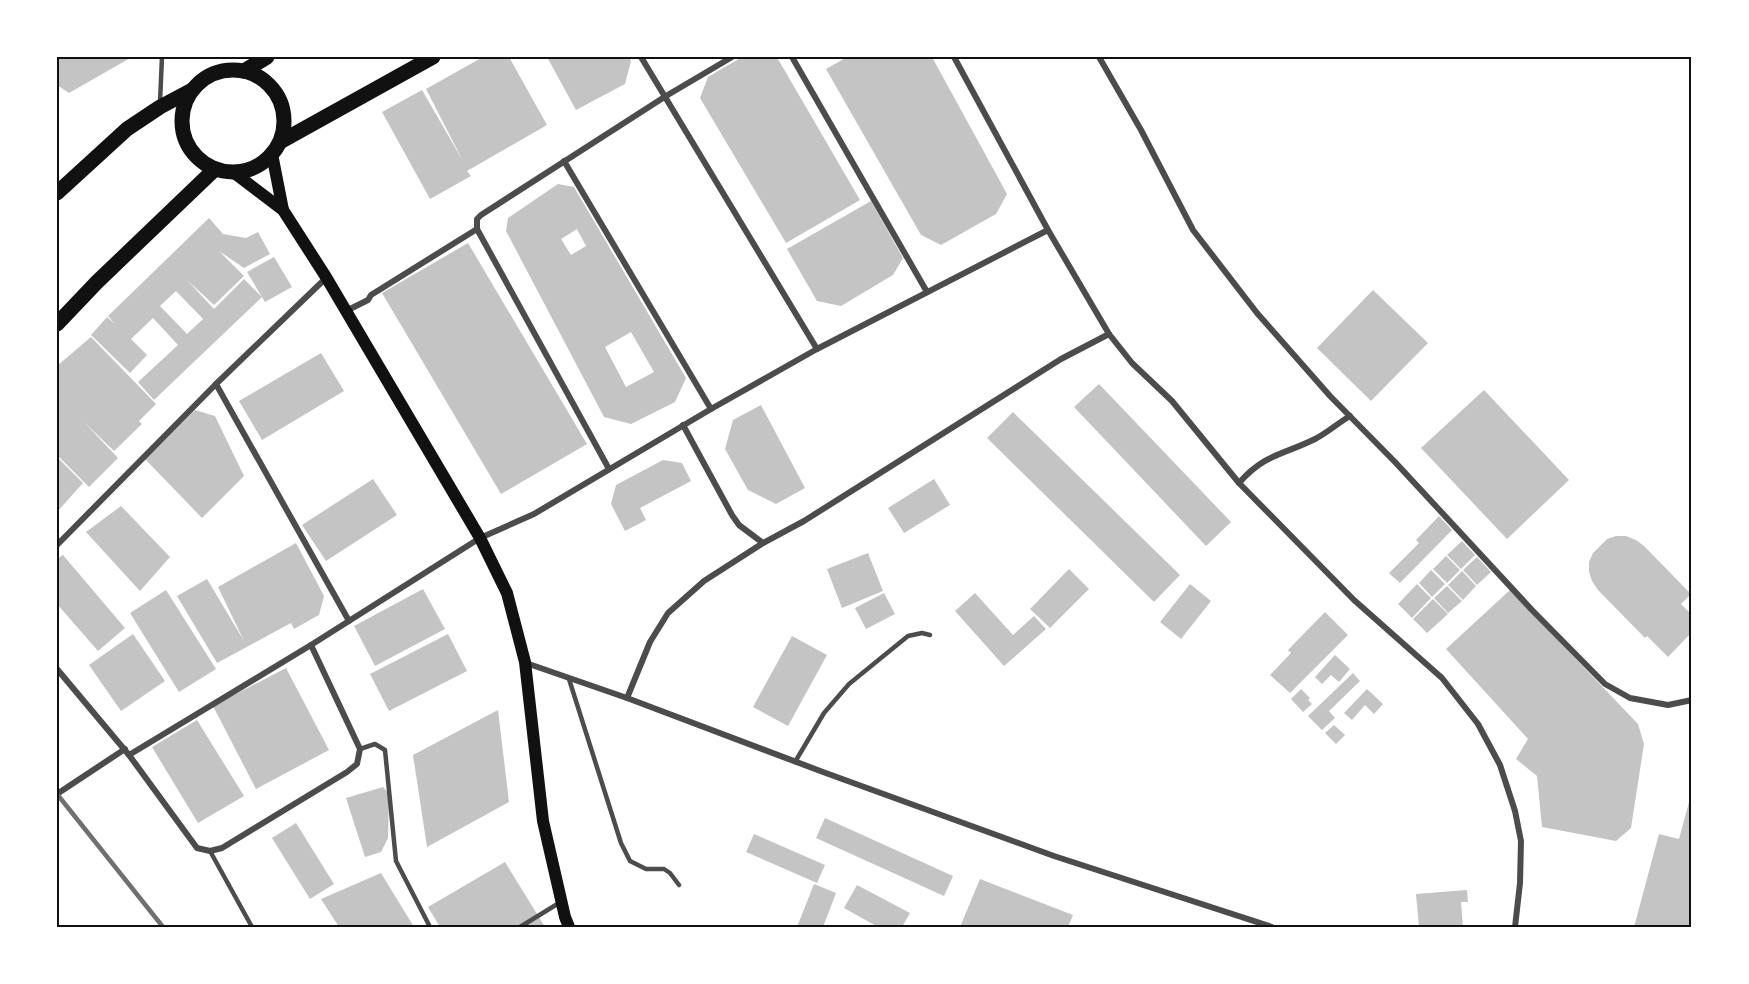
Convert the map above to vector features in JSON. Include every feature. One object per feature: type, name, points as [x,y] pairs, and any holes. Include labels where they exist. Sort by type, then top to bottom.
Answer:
[{"type":"main road","points":[[244,71],[267,57]]},
{"type":"main road","points":[[192,90],[183,107],[181,126],[187,144],[198,159],[215,169],[233,172],[255,167],[276,148],[433,57]]},
{"type":"main road","points":[[57,191],[126,129],[160,106],[192,90],[206,77],[225,70],[244,71],[258,76],[270,86],[279,98],[283,112],[284,127],[276,148],[283,210]]},
{"type":"main road","points":[[57,324],[97,282],[215,169]]},
{"type":"main road","points":[[233,172],[283,210],[326,277],[480,538],[507,593],[525,662],[543,821],[569,927]]},
{"type":"street","points":[[641,57],[817,349]]},
{"type":"street","points":[[609,469],[477,229],[477,219],[666,96],[732,57]]},
{"type":"street","points":[[792,57],[927,292]]},
{"type":"street","points":[[954,57],[1048,230],[1109,334],[1132,363],[1172,401],[1239,483],[1354,600],[1442,678],[1478,724],[1500,765],[1515,811],[1521,841],[1520,882],[1515,927]]},
{"type":"street","points":[[1099,57],[1141,130],[1193,230],[1257,313],[1350,416],[1532,610],[1605,684],[1630,699],[1668,705],[1692,700]]},
{"type":"street","points":[[564,161],[711,409]]},
{"type":"street","points":[[346,312],[477,229]]},
{"type":"street","points":[[57,794],[311,645],[480,538],[534,514],[683,425],[817,349],[1048,230]]},
{"type":"street","points":[[57,545],[216,384],[326,277]]},
{"type":"street","points":[[627,698],[650,642],[668,613],[704,582],[763,543],[804,521],[1028,381],[1109,334]]},
{"type":"street","points":[[216,384],[349,621]]},
{"type":"street","points":[[1239,483],[1252,468],[1263,460],[1316,438],[1350,416]]},
{"type":"street","points":[[683,425],[732,515],[739,525],[763,543]]},
{"type":"street","points":[[57,669],[127,752],[197,848],[210,851],[222,848],[357,764],[360,749],[311,645]]},
{"type":"street","points":[[525,662],[1053,856],[1272,927]]},
{"type":"lane","points":[[160,106],[162,57]]},
{"type":"lane","points":[[795,762],[824,713],[849,684],[909,636],[930,634]]},
{"type":"lane","points":[[569,679],[621,843],[630,861],[646,869],[664,869],[679,885]]},
{"type":"lane","points":[[360,749],[375,744],[385,750],[396,861],[430,927]]},
{"type":"lane","points":[[210,851],[252,927]]},
{"type":"lane","points":[[520,927],[562,902]]},
{"type":"building","points":[[57,57],[132,57],[69,93],[57,85]]},
{"type":"building","points":[[483,57],[509,57],[547,125],[467,171],[471,176],[430,199],[382,112],[422,90],[463,161],[426,89]]},
{"type":"building","points":[[547,57],[629,57],[631,61],[625,84],[576,110]]},
{"type":"building","points":[[742,57],[778,59],[860,200],[786,243],[700,98],[708,77]]},
{"type":"building","points":[[847,57],[932,57],[1007,194],[996,214],[941,245],[921,235],[826,69]]},
{"type":"building","points":[[558,184],[574,187],[686,378],[675,402],[631,424],[604,417],[506,231],[508,218]],"holes":[[[577,229],[586,246],[571,255],[561,239]],[[631,332],[654,372],[626,387],[605,347]]]},
{"type":"building","points":[[871,201],[903,258],[893,275],[841,306],[817,301],[787,249]]},
{"type":"building","points":[[209,218],[223,234],[246,238],[258,232],[270,254],[244,268],[219,251],[244,276],[214,305],[187,280],[214,309],[244,279],[262,297],[154,400],[138,382],[178,345],[153,318],[131,339],[147,355],[130,373],[91,335],[107,317],[115,324],[108,316]],"holes":[[[176,291],[203,319],[187,334],[160,306]]]},
{"type":"building","points":[[468,243],[587,444],[501,494],[382,293]]},
{"type":"building","points":[[274,257],[292,287],[265,302],[247,272]]},
{"type":"building","points":[[1373,290],[1428,343],[1371,401],[1317,348]]},
{"type":"building","points":[[91,337],[156,404],[139,421],[142,424],[114,451],[84,422],[118,458],[89,487],[57,455],[57,366]]},
{"type":"building","points":[[321,353],[344,391],[262,440],[239,401]]},
{"type":"building","points":[[1099,384],[1231,522],[1206,546],[1074,407]]},
{"type":"building","points":[[1484,390],[1569,480],[1507,539],[1421,448]]},
{"type":"building","points":[[761,405],[805,488],[776,504],[748,490],[725,449],[733,420]]},
{"type":"building","points":[[195,410],[215,416],[244,476],[202,518],[145,459]]},
{"type":"building","points":[[1013,412],[1180,575],[1154,602],[987,438]]},
{"type":"building","points":[[57,457],[83,483],[57,512]]},
{"type":"building","points":[[663,460],[682,463],[691,481],[640,508],[646,520],[625,531],[611,504],[616,485]]},
{"type":"building","points":[[373,479],[397,515],[326,561],[302,525]]},
{"type":"building","points":[[934,479],[950,505],[904,533],[888,508]]},
{"type":"building","points":[[121,506],[170,557],[140,591],[86,532]]},
{"type":"building","points":[[1439,516],[1452,530],[1400,583],[1389,573],[1419,543],[1416,540]]},
{"type":"building","points":[[1626,536],[1644,546],[1691,594],[1681,604],[1692,615],[1692,632],[1668,657],[1647,636],[1645,638],[1592,581],[1589,562],[1593,553],[1607,539]]},
{"type":"building","points":[[1462,541],[1475,555],[1461,569],[1447,555]]},
{"type":"building","points":[[296,543],[324,596],[319,615],[294,629],[291,623],[217,663],[177,596],[207,579],[244,641],[218,587]]},
{"type":"building","points":[[868,553],[883,591],[842,608],[827,569]]},
{"type":"building","points":[[63,555],[125,628],[98,651],[57,604],[57,559]]},
{"type":"building","points":[[1446,556],[1460,570],[1447,583],[1433,569]]},
{"type":"building","points":[[1477,557],[1491,572],[1477,585],[1463,570]]},
{"type":"building","points":[[1069,569],[1089,589],[1050,628],[1030,609]]},
{"type":"building","points":[[1431,570],[1445,584],[1432,597],[1419,583]]},
{"type":"building","points":[[1462,571],[1476,586],[1463,600],[1448,585]]},
{"type":"building","points":[[1190,584],[1211,601],[1181,639],[1160,622]]},
{"type":"building","points":[[1417,584],[1431,598],[1412,618],[1398,604]]},
{"type":"building","points":[[1447,586],[1462,601],[1448,613],[1434,598]]},
{"type":"building","points":[[423,589],[445,629],[375,666],[354,626]]},
{"type":"building","points":[[166,590],[216,669],[179,692],[130,613]]},
{"type":"building","points":[[1510,590],[1638,724],[1644,744],[1631,828],[1616,841],[1542,827],[1537,776],[1516,759],[1528,739],[1446,649]]},
{"type":"building","points":[[884,593],[895,614],[866,629],[855,608]]},
{"type":"building","points":[[975,593],[1013,635],[1034,616],[1046,629],[1004,666],[955,611]]},
{"type":"building","points":[[1433,599],[1448,614],[1427,633],[1413,619]]},
{"type":"building","points":[[1325,612],[1348,635],[1290,693],[1270,675],[1291,653],[1288,650]]},
{"type":"building","points":[[133,634],[165,681],[121,711],[89,665]]},
{"type":"building","points":[[448,634],[467,671],[389,711],[370,674]]},
{"type":"building","points":[[792,636],[827,655],[788,726],[753,707]]},
{"type":"building","points":[[1335,655],[1350,669],[1339,682],[1331,675],[1322,684],[1315,677]]},
{"type":"building","points":[[286,668],[329,750],[256,789],[213,706]]},
{"type":"building","points":[[1353,673],[1360,681],[1329,711],[1335,718],[1322,730],[1308,716]]},
{"type":"building","points":[[1301,689],[1310,698],[1308,700],[1312,704],[1303,712],[1291,699]]},
{"type":"building","points":[[1367,689],[1383,704],[1374,714],[1365,705],[1352,720],[1344,713]]},
{"type":"building","points":[[498,710],[509,802],[427,847],[413,755]]},
{"type":"building","points":[[197,720],[244,796],[198,823],[152,747]]},
{"type":"building","points":[[1334,725],[1345,735],[1336,744],[1325,733]]},
{"type":"building","points":[[383,787],[389,794],[388,838],[381,852],[365,857],[346,798]]},
{"type":"building","points":[[1691,795],[1692,927],[1634,927],[1659,834],[1679,839]]},
{"type":"building","points":[[825,818],[953,876],[944,896],[816,838]]},
{"type":"building","points":[[296,823],[334,884],[310,899],[272,838]]},
{"type":"building","points":[[754,834],[825,865],[817,883],[746,852]]},
{"type":"building","points":[[505,862],[545,927],[440,927],[428,907]]},
{"type":"building","points":[[381,873],[414,927],[339,927],[321,899]]},
{"type":"building","points":[[980,879],[1073,915],[1068,927],[960,927]]},
{"type":"building","points":[[814,884],[836,893],[823,927],[797,927]]},
{"type":"building","points":[[857,885],[910,913],[902,927],[878,927],[844,908]]},
{"type":"building","points":[[1467,890],[1468,902],[1461,902],[1463,927],[1419,927],[1416,894]]},
{"type":"railway","points":[[57,794],[163,927]]}]
